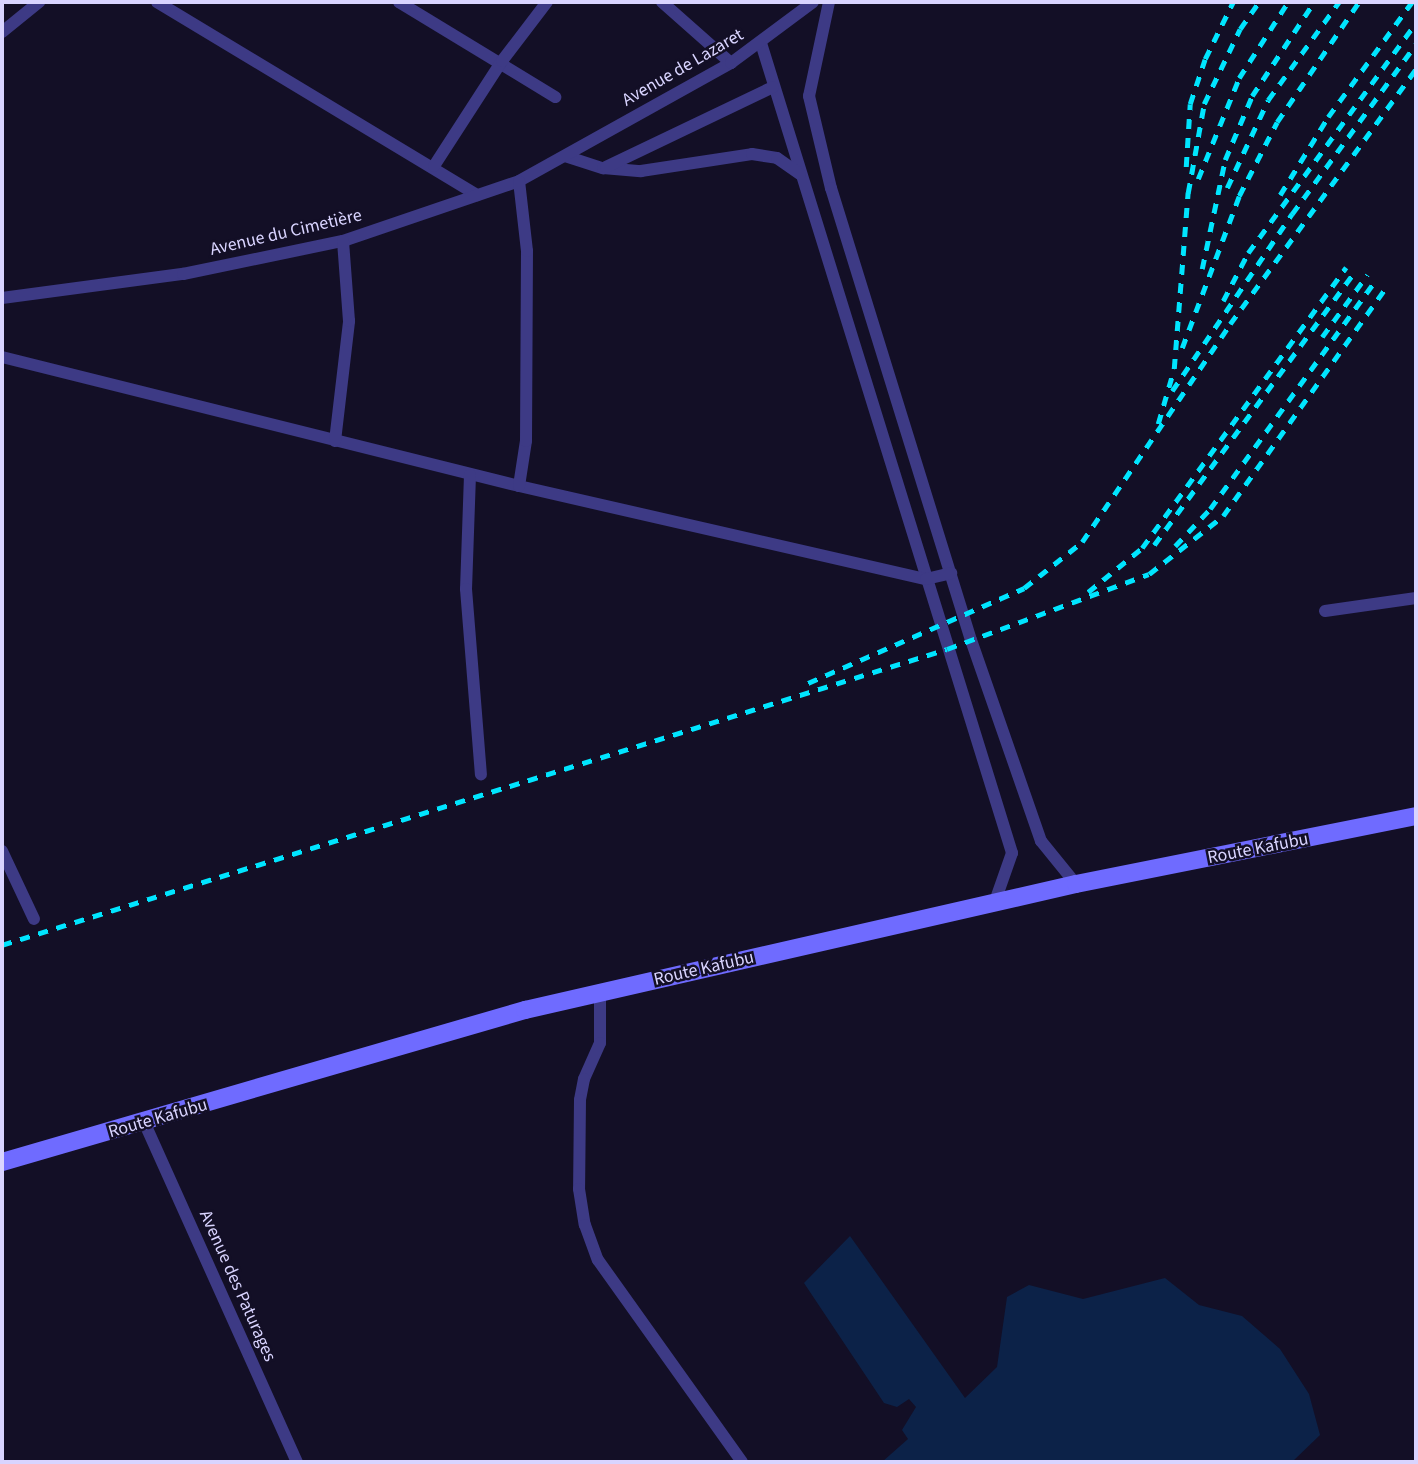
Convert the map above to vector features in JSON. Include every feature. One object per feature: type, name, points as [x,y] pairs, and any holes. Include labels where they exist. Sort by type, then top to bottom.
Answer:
[{"type":"main road","name":"Route Kafubu","points":[[2,1162],[145,1124],[525,1010],[1076,884],[1416,816]]},
{"type":"street","points":[[2,32],[39,2]]},
{"type":"street","points":[[157,2],[434,166],[477,195]]},
{"type":"street","points":[[399,2],[502,61],[555,97]]},
{"type":"street","points":[[434,166],[502,61],[547,2]]},
{"type":"street","points":[[662,2],[731,63]]},
{"type":"street","name":"Avenue de Lazaret","points":[[565,156],[731,63],[813,2]]},
{"type":"street","points":[[829,2],[809,96],[831,188],[951,573],[1041,841],[1076,884]]},
{"type":"street","points":[[761,43],[1012,853],[995,904]]},
{"type":"street","points":[[603,168],[773,87]]},
{"type":"street","points":[[565,156],[603,168],[642,171],[752,154],[777,158],[800,174]]},
{"type":"street","name":"Avenue du Cimetière","points":[[2,298],[183,274],[343,241],[519,181],[565,156]]},
{"type":"street","points":[[519,181],[527,264],[526,441],[519,486]]},
{"type":"street","points":[[335,441],[349,321],[343,241]]},
{"type":"street","points":[[2,357],[470,475],[926,579],[951,573]]},
{"type":"street","points":[[470,475],[466,589],[481,775]]},
{"type":"street","points":[[1325,611],[1416,598]]},
{"type":"street","points":[[2,850],[34,919]]},
{"type":"street","points":[[600,993],[600,1043],[584,1079],[580,1100],[579,1189],[585,1225],[598,1261],[742,1462]]},
{"type":"street","name":"Avenue des Paturages","points":[[145,1124],[297,1462]]},
{"type":"water","points":[[850,1236],[965,1398],[997,1367],[1007,1297],[1029,1285],[1083,1299],[1165,1278],[1199,1305],[1242,1316],[1280,1349],[1309,1394],[1320,1435],[1292,1462],[882,1462],[908,1439],[902,1430],[916,1407],[909,1399],[897,1407],[884,1403],[804,1283]]},
{"type":"railway","points":[[1186,167],[1190,104],[1205,59],[1233,2]]},
{"type":"railway","points":[[1158,424],[1174,369],[1188,193],[1204,104],[1240,29],[1259,2]]},
{"type":"railway","points":[[1198,179],[1239,78],[1288,2]]},
{"type":"railway","points":[[1202,269],[1225,160],[1252,96],[1314,2]]},
{"type":"railway","points":[[1227,188],[1268,100],[1339,2]]},
{"type":"railway","points":[[1182,348],[1239,196],[1277,122],[1359,2]]},
{"type":"railway","points":[[1280,195],[1328,117],[1412,2]]},
{"type":"railway","points":[[1223,301],[1248,253],[1416,23]]},
{"type":"railway","points":[[1172,391],[1292,214],[1416,44]]},
{"type":"railway","points":[[808,683],[1024,588],[1082,542],[1230,324],[1416,69]]},
{"type":"railway","points":[[1088,592],[1142,548],[1346,267]]},
{"type":"railway","points":[[1154,545],[1356,270]]},
{"type":"railway","points":[[1322,337],[1367,275]]},
{"type":"railway","points":[[1175,546],[1210,509],[1375,281]]},
{"type":"railway","points":[[2,945],[947,649],[1149,574],[1223,516],[1384,290]]}]
